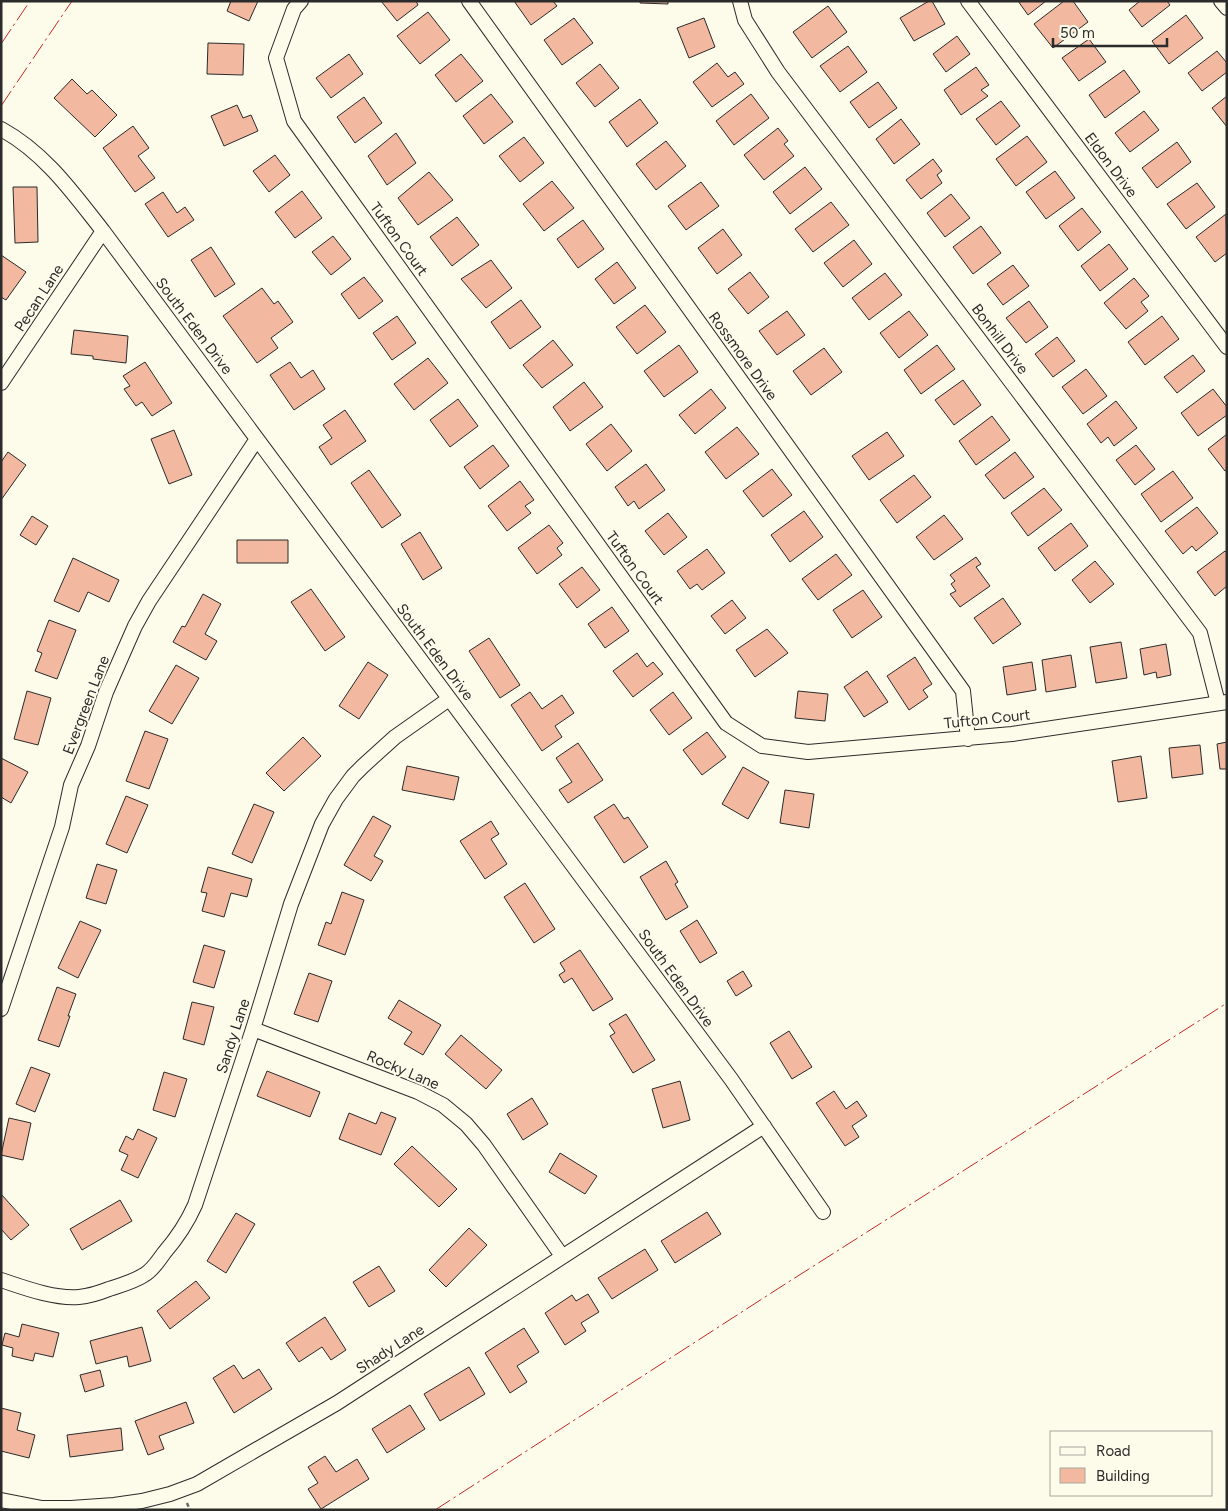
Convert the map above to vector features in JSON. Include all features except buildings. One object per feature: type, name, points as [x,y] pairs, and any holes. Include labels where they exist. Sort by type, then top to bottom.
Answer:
[{"type":"street","name":"Tufton Court","points":[[301,1],[294,8],[276,58],[294,121],[726,723],[762,746],[808,752],[1012,734],[1222,703]]},
{"type":"street","name":"Rossmore Drive","points":[[469,1],[963,691],[968,739]]},
{"type":"street","name":"Bonhill Drive","points":[[740,1],[745,20],[778,72],[1200,633],[1222,703]]},
{"type":"street","name":"Eldon Drive","points":[[968,1],[1227,347]]},
{"type":"street","points":[[1221,1],[1227,8]]},
{"type":"street","name":"South Eden Drive","points":[[1,130],[42,159],[62,178],[764,1126],[823,1212]]},
{"type":"street","name":"Pecan Lane","points":[[1,383],[103,232]]},
{"type":"street","name":"Evergreen Lane","points":[[1,1009],[62,827],[71,785],[88,746],[106,692],[135,626],[149,601],[257,439]]},
{"type":"street","name":"Sandy Lane","points":[[1,1280],[64,1296],[92,1295],[133,1281],[146,1274],[182,1231],[195,1205],[253,1030],[291,904],[328,811],[353,776],[363,766],[395,737],[449,699]]},
{"type":"street","name":"Rocky Lane","points":[[253,1030],[418,1092],[443,1106],[466,1124],[484,1145],[562,1256]]},
{"type":"street","name":"Shady Lane","points":[[1,1500],[42,1508],[71,1508],[152,1499],[197,1484],[337,1403],[764,1126]]},
{"type":"power","points":[[1,44],[30,1]]},
{"type":"power","points":[[1,106],[72,1]]},
{"type":"power","points":[[435,1510],[779,1288],[1227,1003]]}]
